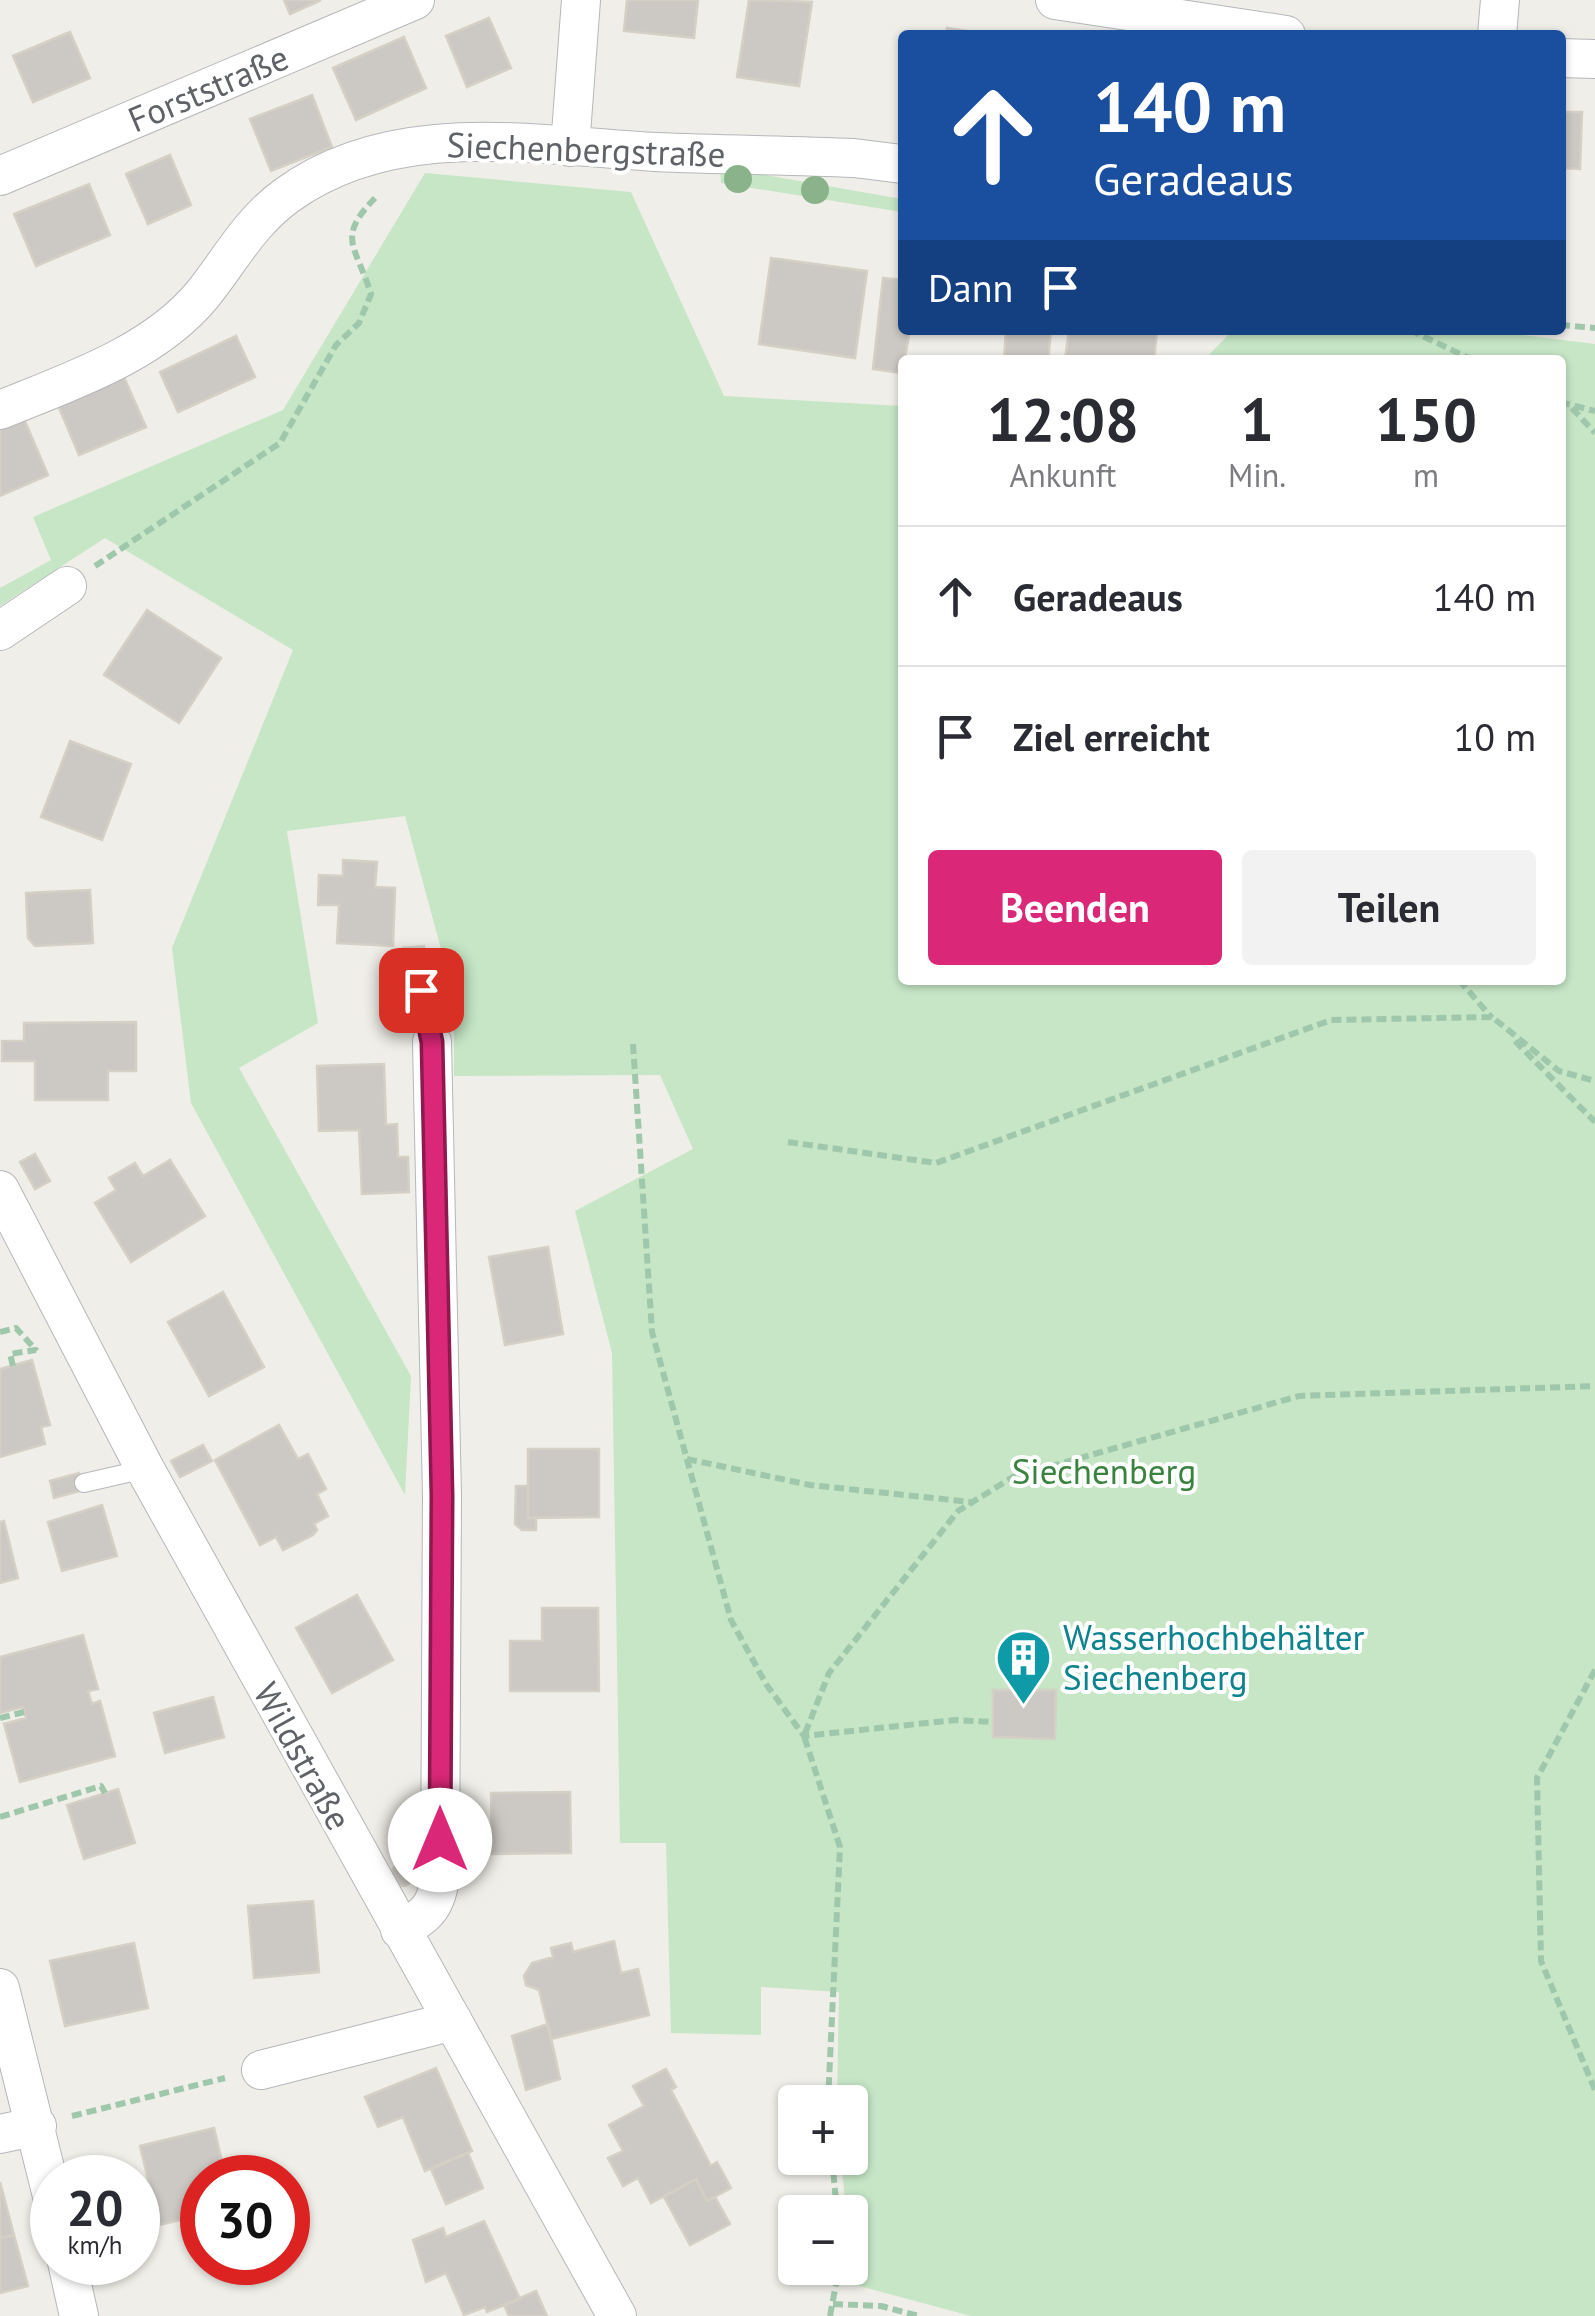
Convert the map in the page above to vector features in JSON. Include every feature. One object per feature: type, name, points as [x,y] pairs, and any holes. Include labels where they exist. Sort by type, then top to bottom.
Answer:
[{"type":"street","name":"Forststraße","points":[[0,176],[415,0]]},
{"type":"street","points":[[570,146],[581,0]]},
{"type":"street","points":[[1055,0],[1253,30]]},
{"type":"street","points":[[1497,30],[1500,0]]},
{"type":"street","points":[[1566,58],[1595,59]]},
{"type":"street","name":"Siechenbergstraße","points":[[0,410],[87,375],[154,336],[203,295],[260,218],[308,181],[374,154],[454,141],[854,158],[898,164]]},
{"type":"street","points":[[0,631],[67,586]]},
{"type":"street","points":[[400,1930],[426,1916],[436,1900],[440,1878],[442,1496],[432,1042]]},
{"type":"street","name":"Wildstraße","points":[[0,1190],[145,1469],[617,2316]]},
{"type":"street","points":[[0,1988],[55,2121],[54,2155]]},
{"type":"street","points":[[243,2074],[453,2022]]},
{"type":"street","points":[[0,2134],[55,2121]]},
{"type":"street","points":[[72,2285],[79,2316]]},
{"type":"lane","points":[[421,990],[432,1042]]},
{"type":"lane","points":[[84,1483],[145,1469]]},
{"type":"path","points":[[67,586],[280,443],[336,345],[359,323],[371,294],[349,235],[353,220],[389,184]]},
{"type":"path","points":[[1566,326],[1595,328]]},
{"type":"path","points":[[1420,335],[1462,355]]},
{"type":"path","points":[[1566,405],[1595,432]]},
{"type":"path","points":[[1571,408],[1595,412]]},
{"type":"path","points":[[1463,985],[1595,1122]]},
{"type":"path","points":[[788,1142],[936,1164],[1331,1020],[1492,1017],[1559,1072],[1595,1082]]},
{"type":"path","points":[[632,1044],[652,1332],[730,1620],[766,1684],[804,1736],[840,1847],[829,2085]]},
{"type":"path","points":[[0,1332],[16,1328],[36,1350]]},
{"type":"path","points":[[804,1736],[829,1673],[958,1511],[1013,1477],[1298,1396],[1595,1386]]},
{"type":"path","points":[[687,1459],[810,1485],[972,1502]]},
{"type":"path","points":[[1595,1670],[1537,1778],[1540,1961],[1595,2090]]},
{"type":"path","points":[[0,1718],[24,1712]]},
{"type":"path","points":[[804,1736],[955,1720],[993,1722]]},
{"type":"path","points":[[0,1816],[102,1786],[105,1793]]},
{"type":"path","points":[[55,2121],[243,2074]]},
{"type":"path","points":[[830,2316],[836,2285]]},
{"type":"path","points":[[833,2304],[881,2306],[919,2316]]},
{"type":"green space","points":[[720,167],[898,198],[898,211],[721,183]]},
{"type":"green space","name":"Siechenberg","points":[[425,173],[631,192],[724,396],[898,406],[898,985],[1566,985],[1566,355],[1209,355],[1228,335],[1523,335],[1595,344],[1595,2316],[971,2316],[856,2285],[868,2285],[868,2195],[844,2195],[843,2175],[868,2175],[868,2085],[837,2085],[839,1992],[761,1987],[761,2035],[671,2033],[666,1843],[620,1843],[612,1353],[575,1211],[693,1149],[660,1075],[454,1076],[454,997],[405,816],[287,831],[318,1023],[239,1068],[411,1376],[405,1495],[191,1103],[172,948],[293,650],[105,538],[0,606],[0,588],[51,560],[33,517],[283,410]]},
{"type":"building","points":[[284,0],[321,0],[290,14]]},
{"type":"building","points":[[627,0],[698,0],[694,38],[624,31]]},
{"type":"building","points":[[749,0],[812,2],[799,86],[737,77]]},
{"type":"building","points":[[489,18],[511,68],[467,87],[446,36]]},
{"type":"building","points":[[70,32],[90,78],[33,102],[13,56]]},
{"type":"building","points":[[404,37],[426,88],[356,120],[333,68]]},
{"type":"building","points":[[312,95],[332,147],[271,171],[250,119]]},
{"type":"building","points":[[1566,112],[1582,112],[1580,169],[1566,168]]},
{"type":"building","points":[[170,155],[191,205],[148,224],[126,174]]},
{"type":"building","points":[[89,184],[110,235],[36,266],[14,214]]},
{"type":"building","points":[[771,258],[867,271],[855,358],[759,344]]},
{"type":"building","points":[[883,278],[898,280],[898,335],[909,335],[905,355],[898,355],[898,372],[873,369]]},
{"type":"building","points":[[1006,335],[1050,335],[1048,355],[1004,355]]},
{"type":"building","points":[[1068,335],[1156,335],[1154,355],[1066,355]]},
{"type":"building","points":[[236,336],[255,377],[178,412],[160,372]]},
{"type":"building","points":[[123,375],[146,427],[79,455],[57,403]]},
{"type":"building","points":[[24,419],[48,475],[0,496],[0,429]]},
{"type":"building","points":[[147,610],[221,658],[179,723],[104,675]]},
{"type":"building","points":[[70,741],[131,764],[102,840],[41,817]]},
{"type":"building","points":[[343,860],[377,862],[375,887],[395,888],[393,946],[337,943],[339,905],[318,905],[319,875],[343,876]]},
{"type":"building","points":[[90,890],[93,943],[35,946],[28,938],[26,893]]},
{"type":"building","points":[[424,946],[426,978],[406,980],[403,948]]},
{"type":"building","points":[[136,1022],[136,1071],[108,1071],[108,1100],[35,1100],[35,1061],[2,1061],[2,1041],[24,1041],[24,1023]]},
{"type":"building","points":[[384,1064],[386,1125],[397,1124],[398,1157],[408,1157],[409,1192],[362,1194],[359,1130],[319,1131],[317,1066]]},
{"type":"building","points":[[35,1154],[50,1181],[35,1189],[20,1162]]},
{"type":"building","points":[[170,1160],[205,1216],[131,1262],[95,1203],[116,1190],[109,1178],[135,1163],[143,1176]]},
{"type":"building","points":[[548,1247],[563,1334],[505,1345],[489,1257]]},
{"type":"building","points":[[223,1292],[264,1367],[209,1396],[168,1322]]},
{"type":"building","points":[[32,1360],[50,1425],[41,1427],[45,1444],[0,1457],[0,1369]]},
{"type":"building","points":[[279,1425],[298,1459],[308,1454],[326,1489],[317,1494],[328,1516],[314,1524],[317,1530],[313,1535],[283,1550],[276,1537],[260,1545],[215,1460]]},
{"type":"building","points":[[203,1445],[212,1461],[180,1477],[171,1461]]},
{"type":"building","points":[[528,1449],[599,1449],[599,1517],[528,1518]]},
{"type":"building","points":[[79,1473],[83,1490],[54,1498],[50,1481]]},
{"type":"building","points":[[516,1486],[528,1486],[528,1518],[536,1518],[536,1530],[522,1530],[515,1524]]},
{"type":"building","points":[[102,1505],[117,1556],[62,1571],[48,1522]]},
{"type":"building","points":[[4,1521],[18,1578],[0,1583],[0,1522]]},
{"type":"building","points":[[357,1595],[393,1660],[332,1693],[296,1628]]},
{"type":"building","points":[[542,1608],[598,1608],[599,1691],[510,1691],[510,1641],[542,1641]]},
{"type":"building","points":[[83,1635],[98,1689],[88,1691],[92,1704],[100,1701],[115,1756],[20,1782],[4,1724],[26,1718],[23,1707],[0,1713],[0,1657]]},
{"type":"building","name":"Wasserhochbehälter Siechenberg","points":[[993,1690],[1056,1690],[1055,1739],[993,1737]]},
{"type":"building","points":[[213,1697],[224,1737],[165,1753],[154,1713]]},
{"type":"building","points":[[118,1789],[135,1843],[84,1859],[67,1805]]},
{"type":"building","points":[[570,1792],[571,1853],[492,1854],[491,1793]]},
{"type":"building","points":[[402,1864],[410,1867],[410,1883],[402,1886],[394,1883],[391,1875],[394,1867]]},
{"type":"building","points":[[313,1901],[319,1972],[254,1978],[248,1906]]},
{"type":"building","points":[[614,1941],[621,1973],[638,1969],[649,2015],[551,2039],[539,1990],[526,1985],[524,1976],[532,1963],[553,1957],[551,1948],[571,1943],[573,1952]]},
{"type":"building","points":[[134,1943],[148,2008],[65,2026],[50,1961]]},
{"type":"building","points":[[548,2024],[560,2079],[526,2090],[512,2036]]},
{"type":"building","points":[[436,2068],[472,2151],[425,2171],[403,2117],[378,2127],[365,2097]]},
{"type":"building","points":[[666,2069],[676,2087],[671,2090],[711,2166],[717,2162],[731,2188],[707,2201],[696,2179],[651,2203],[638,2178],[623,2186],[608,2158],[623,2151],[609,2125],[644,2106],[633,2086]]},
{"type":"building","points":[[214,2128],[220,2155],[180,2155],[180,2220],[160,2225],[160,2155],[142,2155],[140,2146]]},
{"type":"building","points":[[468,2153],[483,2188],[446,2204],[431,2169]]},
{"type":"building","points":[[696,2179],[707,2201],[715,2197],[730,2224],[690,2245],[664,2197]]},
{"type":"building","points":[[0,2182],[14,2235],[0,2238]]},
{"type":"building","points":[[484,2221],[520,2299],[487,2312],[485,2307],[464,2315],[446,2273],[426,2282],[413,2240],[443,2228],[446,2237]]},
{"type":"building","points":[[14,2235],[28,2286],[0,2293],[0,2238]]},
{"type":"building","points":[[536,2291],[547,2316],[509,2316],[504,2305]]},
{"type":"place","name":"Wasserhochbehälter Siechenberg","points":[[1024,1706]]},
{"type":"route","points":[[421,990],[432,1042],[442,1496],[440,1840]]}]
